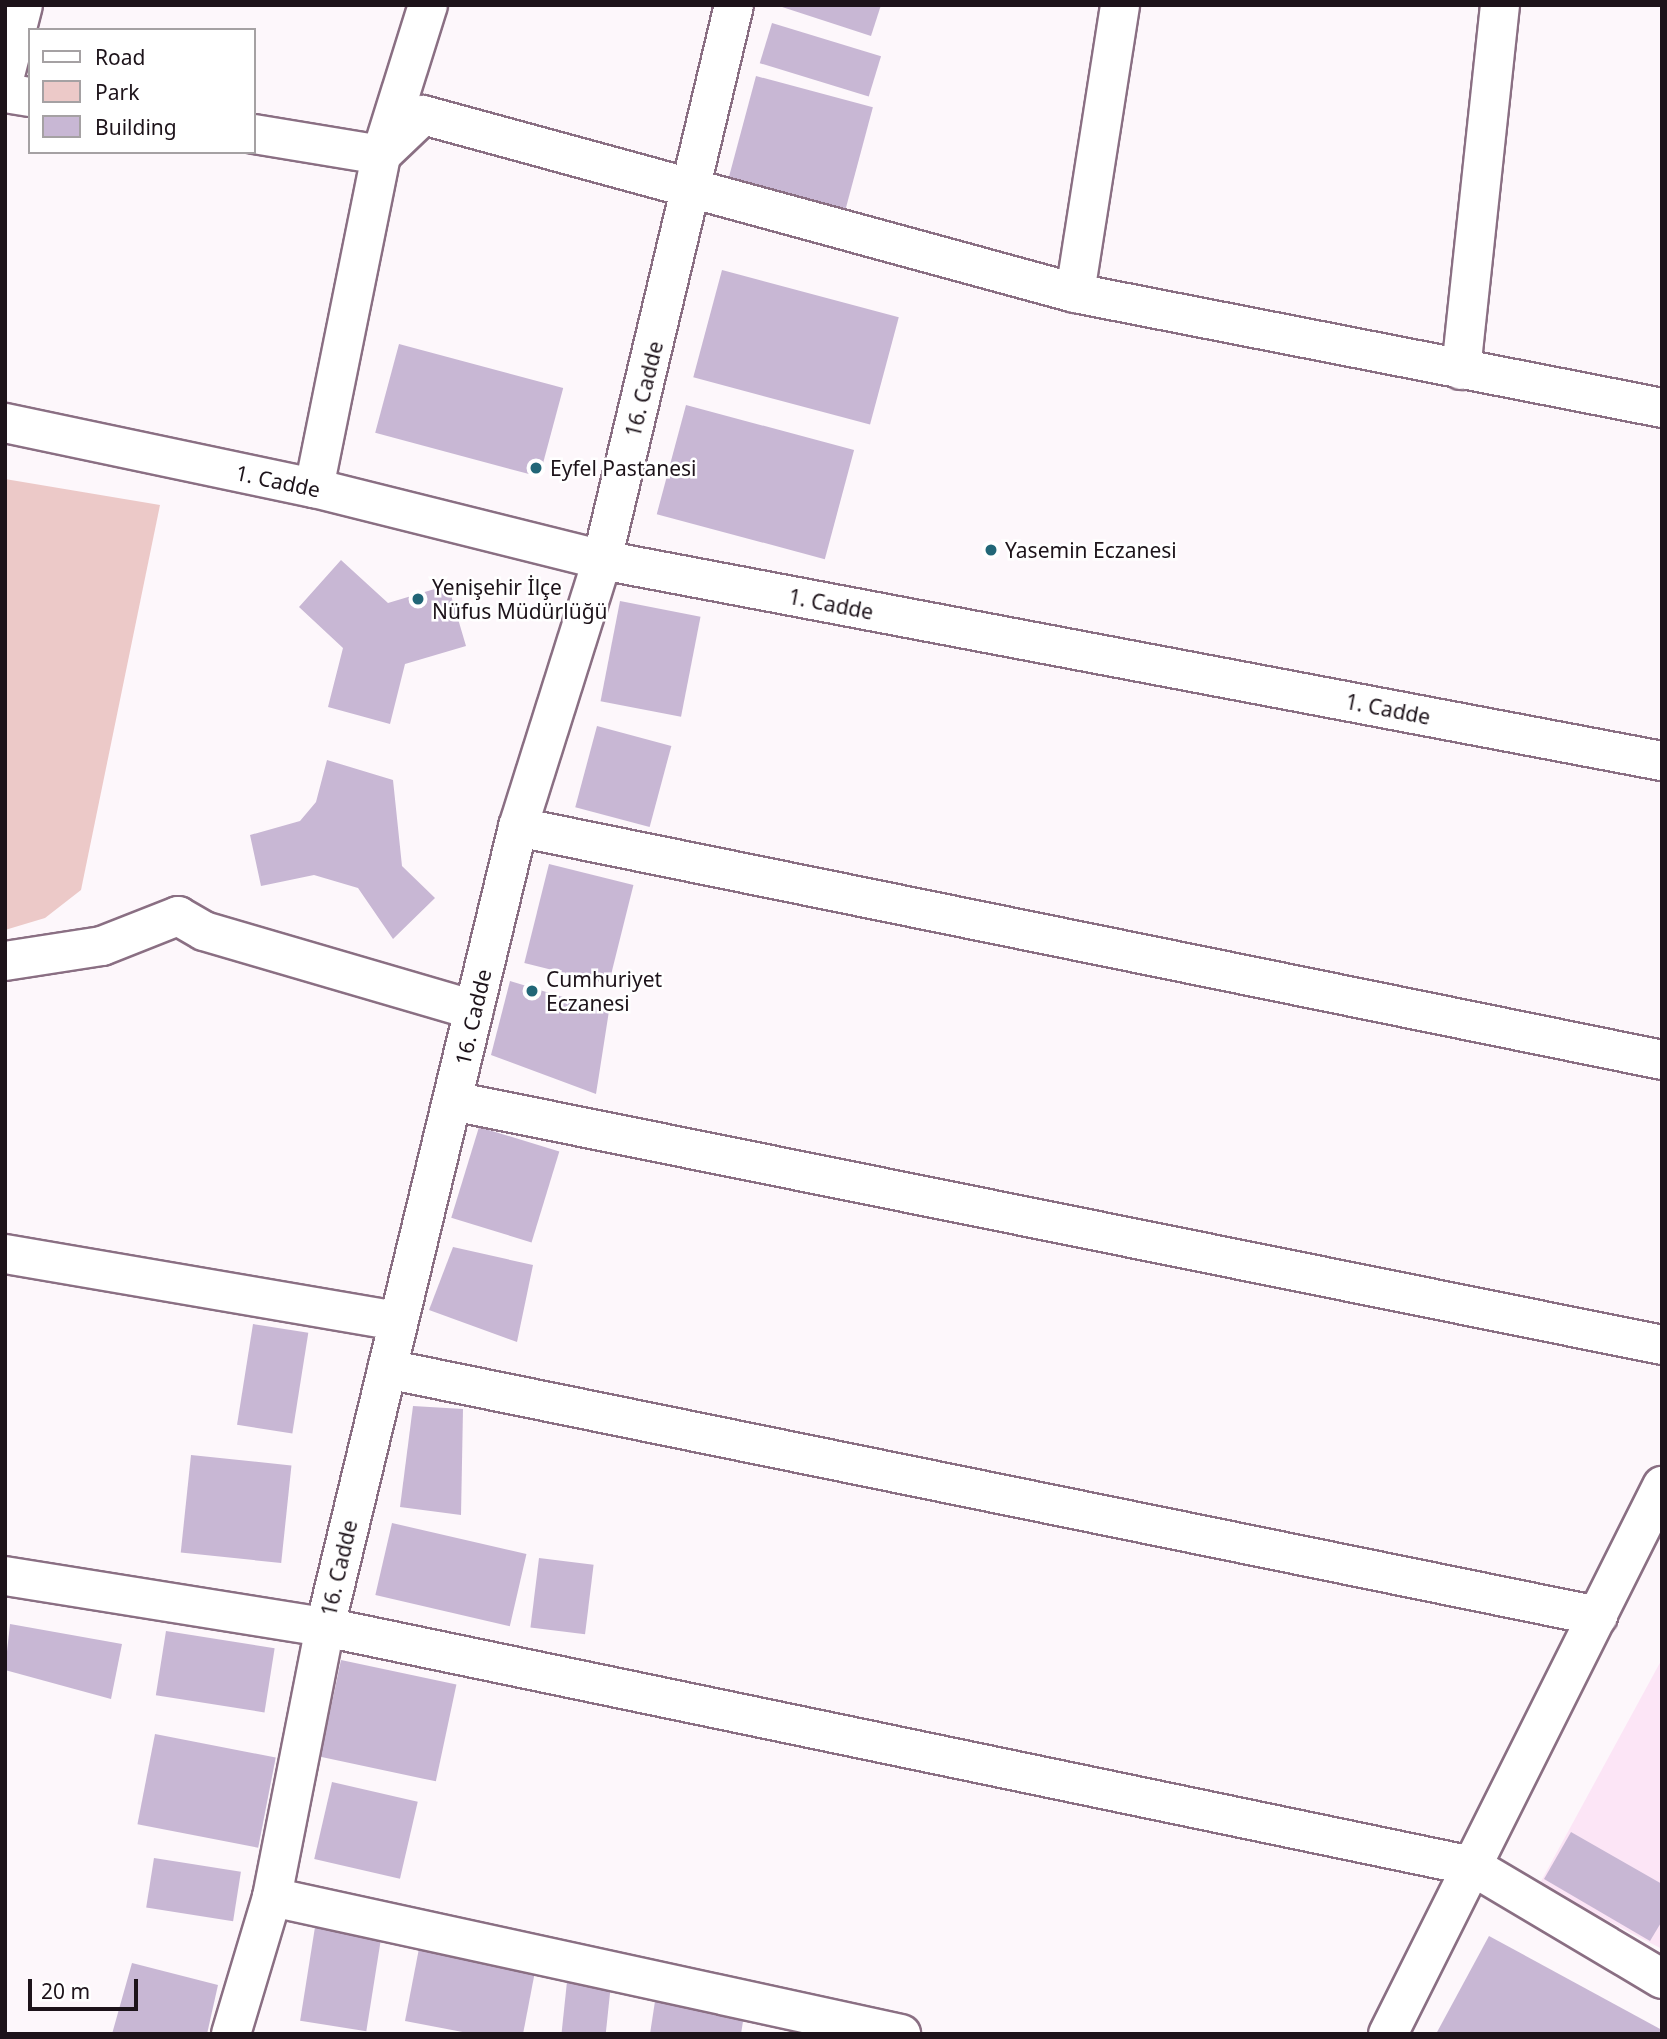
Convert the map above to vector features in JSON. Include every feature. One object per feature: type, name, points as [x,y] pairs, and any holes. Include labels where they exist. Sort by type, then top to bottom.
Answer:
[{"type":"street","points":[[5,75],[23,5]]},
{"type":"street","points":[[314,488],[381,155],[429,5]]},
{"type":"street","name":"16. Cadde","points":[[231,2034],[272,1897],[326,1627],[397,1321],[518,827],[602,560],[694,187],[734,5]]},
{"type":"street","points":[[1075,293],[1120,5]]},
{"type":"street","points":[[1461,370],[1500,5]]},
{"type":"street","points":[[5,93],[28,97]]},
{"type":"street","points":[[381,155],[423,114],[1075,293],[1662,408]]},
{"type":"street","points":[[256,134],[381,155]]},
{"type":"street","name":"1. Cadde","points":[[5,423],[314,488],[602,560],[1662,761]]},
{"type":"street","points":[[518,827],[1662,1060]]},
{"type":"street","points":[[5,961],[102,946],[178,916],[204,931],[474,1010]]},
{"type":"street","points":[[453,1101],[1662,1345]]},
{"type":"street","points":[[5,1255],[397,1321]]},
{"type":"street","points":[[387,1369],[1598,1616]]},
{"type":"street","points":[[1388,2034],[1662,1486]]},
{"type":"street","points":[[5,1576],[326,1627],[1472,1866],[1662,1979]]},
{"type":"street","points":[[272,1897],[901,2034]]},
{"type":"shaded area","points":[[1662,1659],[1662,1949],[1539,1885]]},
{"type":"green space","points":[[5,479],[160,505],[81,890],[45,918],[5,930]]},
{"type":"building","points":[[776,5],[881,5],[871,36]]},
{"type":"building","points":[[772,23],[881,56],[869,96],[760,63]]},
{"type":"building","points":[[756,76],[873,107],[844,214],[728,182]]},
{"type":"building","points":[[722,270],[899,317],[870,425],[693,377]]},
{"type":"building","points":[[399,344],[563,388],[539,477],[375,433]]},
{"type":"building","points":[[686,405],[854,450],[825,559],[657,514]]},
{"type":"building","points":[[341,560],[388,603],[448,585],[466,646],[405,664],[390,724],[328,707],[343,648],[299,607]]},
{"type":"building","points":[[620,601],[700,617],[681,717],[601,701]]},
{"type":"building","points":[[597,726],[671,746],[650,827],[575,807]]},
{"type":"building","points":[[327,760],[393,780],[402,866],[435,898],[393,939],[358,888],[314,875],[261,886],[250,835],[300,821],[316,802]]},
{"type":"building","points":[[549,864],[633,885],[609,984],[524,963]]},
{"type":"building","points":[[510,981],[609,1011],[596,1094],[491,1055]]},
{"type":"building","points":[[479,1127],[559,1152],[532,1242],[451,1218]]},
{"type":"building","points":[[453,1247],[533,1265],[517,1342],[429,1310]]},
{"type":"building","points":[[253,1324],[308,1333],[292,1434],[237,1425]]},
{"type":"building","points":[[413,1406],[463,1409],[461,1515],[400,1507]]},
{"type":"building","points":[[191,1455],[291,1466],[281,1563],[181,1552]]},
{"type":"building","points":[[392,1523],[526,1554],[510,1626],[375,1595]]},
{"type":"building","points":[[539,1558],[594,1565],[585,1634],[530,1627]]},
{"type":"building","points":[[10,1624],[122,1644],[111,1699],[5,1670]]},
{"type":"building","points":[[166,1631],[275,1648],[264,1712],[156,1695]]},
{"type":"building","points":[[341,1660],[456,1685],[436,1781],[320,1757]]},
{"type":"building","points":[[155,1734],[276,1757],[258,1848],[137,1824]]},
{"type":"building","points":[[332,1782],[418,1802],[400,1879],[314,1859]]},
{"type":"building","points":[[1571,1832],[1662,1884],[1662,1921],[1650,1941],[1544,1879]]},
{"type":"building","points":[[154,1858],[241,1872],[233,1921],[146,1907]]},
{"type":"building","points":[[315,1927],[381,1937],[366,2031],[300,2021]]},
{"type":"building","points":[[1489,1936],[1662,2030],[1662,2034],[1436,2034]]},
{"type":"building","points":[[421,1938],[537,1961],[523,2034],[473,2034],[405,2021]]},
{"type":"building","points":[[132,1963],[218,1985],[207,2034],[112,2034]]},
{"type":"building","points":[[568,1972],[612,1977],[606,2034],[561,2034]]},
{"type":"building","points":[[657,1988],[746,2002],[741,2034],[650,2034]]},
{"type":"place","name":"Eyfel Pastanesi","points":[[536,468]]},
{"type":"place","name":"Yasemin Eczanesi","points":[[991,550]]},
{"type":"place","name":"Yenişehir İlçe Nüfus Müdürlüğü","points":[[418,599]]},
{"type":"place","name":"Cumhuriyet Eczanesi","points":[[532,991]]}]
